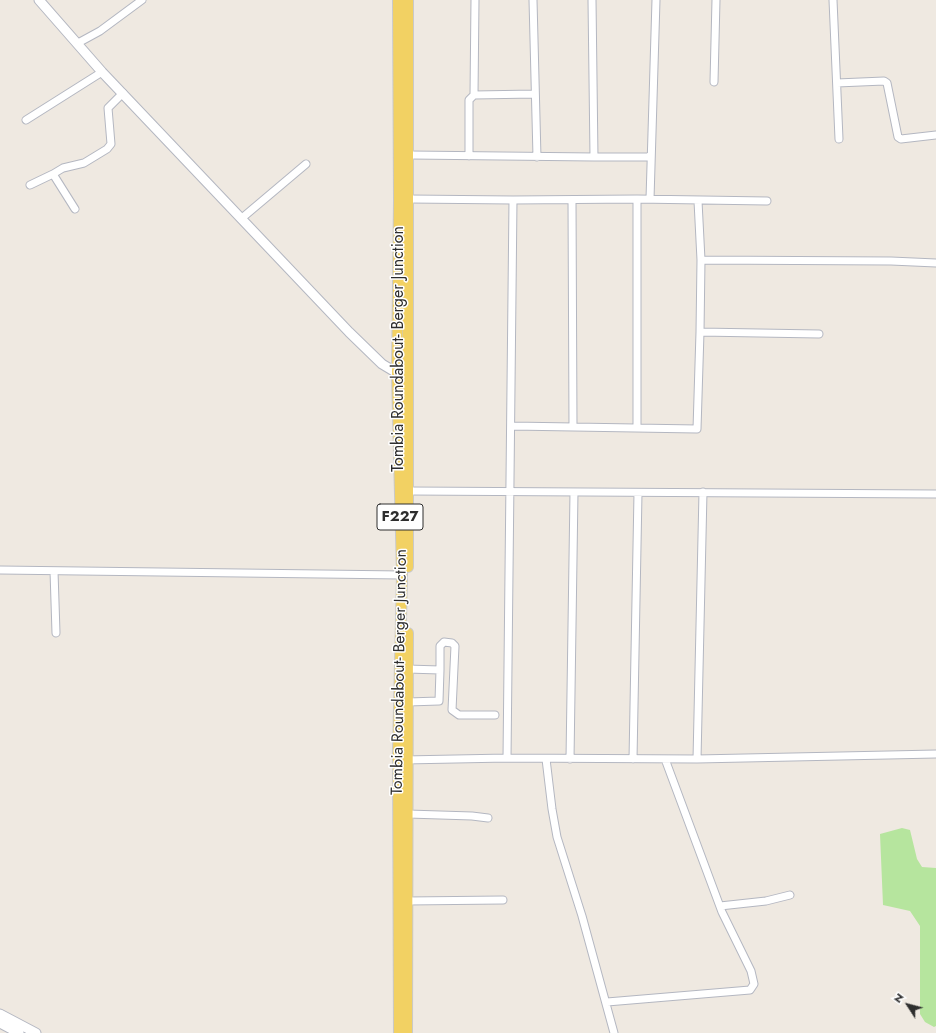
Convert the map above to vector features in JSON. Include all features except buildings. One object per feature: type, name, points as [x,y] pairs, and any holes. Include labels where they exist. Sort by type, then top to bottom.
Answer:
[{"type":"main road","name":"Tombia Roundabout- Berger Junction","points":[[398,0],[399,201],[397,373],[402,575],[403,760],[399,1033]]},
{"type":"main road","name":"Tombia Roundabout- Berger Junction","points":[[407,1033],[408,814],[403,760],[408,702],[410,155],[408,0]]},
{"type":"street","points":[[39,0],[102,72],[242,218],[348,332],[382,364],[397,373],[408,374]]},
{"type":"street","points":[[78,43],[100,31],[142,0]]},
{"type":"street","points":[[474,95],[475,0]]},
{"type":"street","points":[[533,0],[538,157]]},
{"type":"street","points":[[592,0],[594,157]]},
{"type":"street","points":[[650,199],[651,155],[653,151],[656,0]]},
{"type":"street","points":[[714,82],[716,0]]},
{"type":"street","points":[[833,0],[839,139]]},
{"type":"street","points":[[26,120],[102,72]]},
{"type":"street","points":[[837,83],[884,81],[887,83],[898,138],[901,139],[936,135]]},
{"type":"street","points":[[30,185],[63,168],[84,163],[107,149],[111,144],[108,108],[123,93]]},
{"type":"street","points":[[469,156],[469,100],[474,95],[536,94]]},
{"type":"street","points":[[410,155],[538,157],[648,157],[651,155]]},
{"type":"street","points":[[242,218],[306,164]]},
{"type":"street","points":[[52,174],[76,209]]},
{"type":"street","points":[[409,199],[650,199],[766,201]]},
{"type":"street","points":[[636,427],[637,199]]},
{"type":"street","points":[[508,758],[513,200]]},
{"type":"street","points":[[572,200],[573,428]]},
{"type":"street","points":[[512,426],[697,429],[701,260],[698,201]]},
{"type":"street","points":[[701,260],[891,261],[936,263]]},
{"type":"street","points":[[700,332],[819,334]]},
{"type":"street","points":[[409,491],[510,493],[703,492],[936,494]]},
{"type":"street","points":[[570,759],[574,492]]},
{"type":"street","points":[[697,759],[703,492]]},
{"type":"street","points":[[633,758],[638,493]]},
{"type":"street","points":[[0,570],[402,575]]},
{"type":"street","points":[[54,571],[56,633]]},
{"type":"street","points":[[439,701],[440,646],[444,642],[452,643],[455,646],[452,710]]},
{"type":"street","points":[[407,669],[440,670]]},
{"type":"street","points":[[408,702],[439,701],[459,715],[495,715]]},
{"type":"street","points":[[403,760],[508,758],[546,760],[633,758],[697,759],[936,754]]},
{"type":"street","points":[[607,1002],[750,990],[754,984],[751,971],[720,906],[665,759]]},
{"type":"street","points":[[546,760],[552,809],[558,837],[607,1002],[614,1033]]},
{"type":"street","points":[[408,814],[488,818]]},
{"type":"street","points":[[720,906],[766,901],[790,896]]},
{"type":"street","points":[[407,900],[504,900]]},
{"type":"street","points":[[395,1033],[399,1007]]},
{"type":"street","points":[[0,1014],[36,1033]]},
{"type":"street","points":[[0,1023],[19,1033]]},
{"type":"green space","points":[[902,828],[910,830],[917,859],[922,867],[936,868],[936,1026],[934,1027],[925,1022],[920,1014],[920,926],[910,911],[883,905],[880,834]]}]
